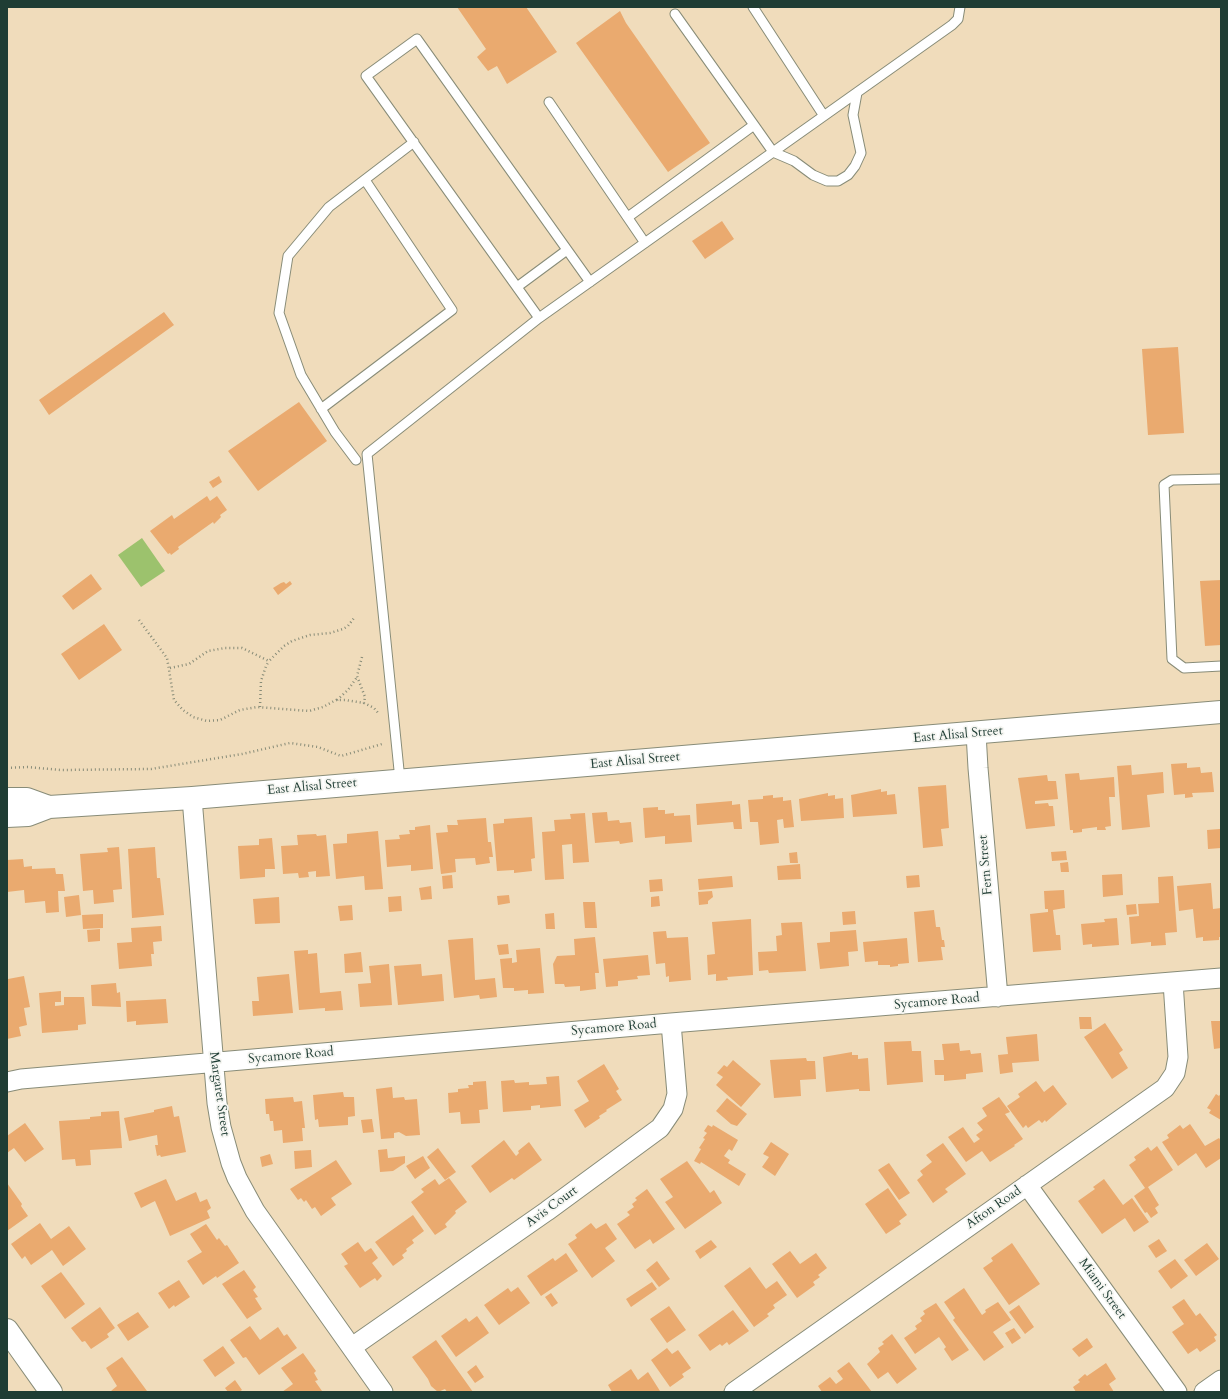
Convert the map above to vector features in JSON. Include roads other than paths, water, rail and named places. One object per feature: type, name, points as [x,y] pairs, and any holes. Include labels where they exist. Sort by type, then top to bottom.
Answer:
[{"type":"street","name":"East Alisal Street","points":[[7,816],[28,815],[49,807],[192,798],[1221,712]]},
{"type":"street","name":"Fern Street","points":[[976,733],[998,997]]},
{"type":"street","name":"East Alisal Street","points":[[7,798],[27,799],[49,807]]},
{"type":"street","name":"Margaret Street","points":[[192,798],[214,1062],[221,1127],[237,1178],[255,1210],[383,1392]]},
{"type":"street","name":"Sycamore Road","points":[[7,1082],[21,1079],[214,1062],[1221,978]]},
{"type":"street","name":"Afton Road","points":[[734,1392],[1027,1185],[1158,1095],[1170,1080],[1177,1065],[1179,1048],[1173,982]]},
{"type":"street","name":"Avis Court","points":[[352,1347],[547,1210],[660,1128],[673,1109],[677,1094],[671,1023]]},
{"type":"street","name":"Miami Street","points":[[1027,1185],[1177,1392]]},
{"type":"street","points":[[7,1330],[50,1392]]},
{"type":"street","points":[[1204,1392],[1221,1380]]},
{"type":"lane","points":[[753,7],[824,116]]},
{"type":"lane","points":[[400,780],[367,454],[539,318],[952,25],[958,18],[960,7]]},
{"type":"lane","points":[[675,14],[773,152],[794,161],[813,175],[827,181],[838,181],[848,175],[855,166],[861,153],[853,115],[857,93]]},
{"type":"lane","points":[[539,318],[366,76],[417,39],[590,282]]},
{"type":"lane","points":[[549,102],[645,243]]},
{"type":"lane","points":[[628,217],[754,125]]},
{"type":"lane","points":[[356,460],[335,432],[301,375],[279,312],[288,256],[328,207],[414,142]]},
{"type":"lane","points":[[321,409],[452,310],[365,180]]},
{"type":"lane","points":[[517,287],[567,250]]},
{"type":"lane","points":[[1221,478],[1172,480],[1164,485],[1172,659],[1184,668],[1221,666]]}]
